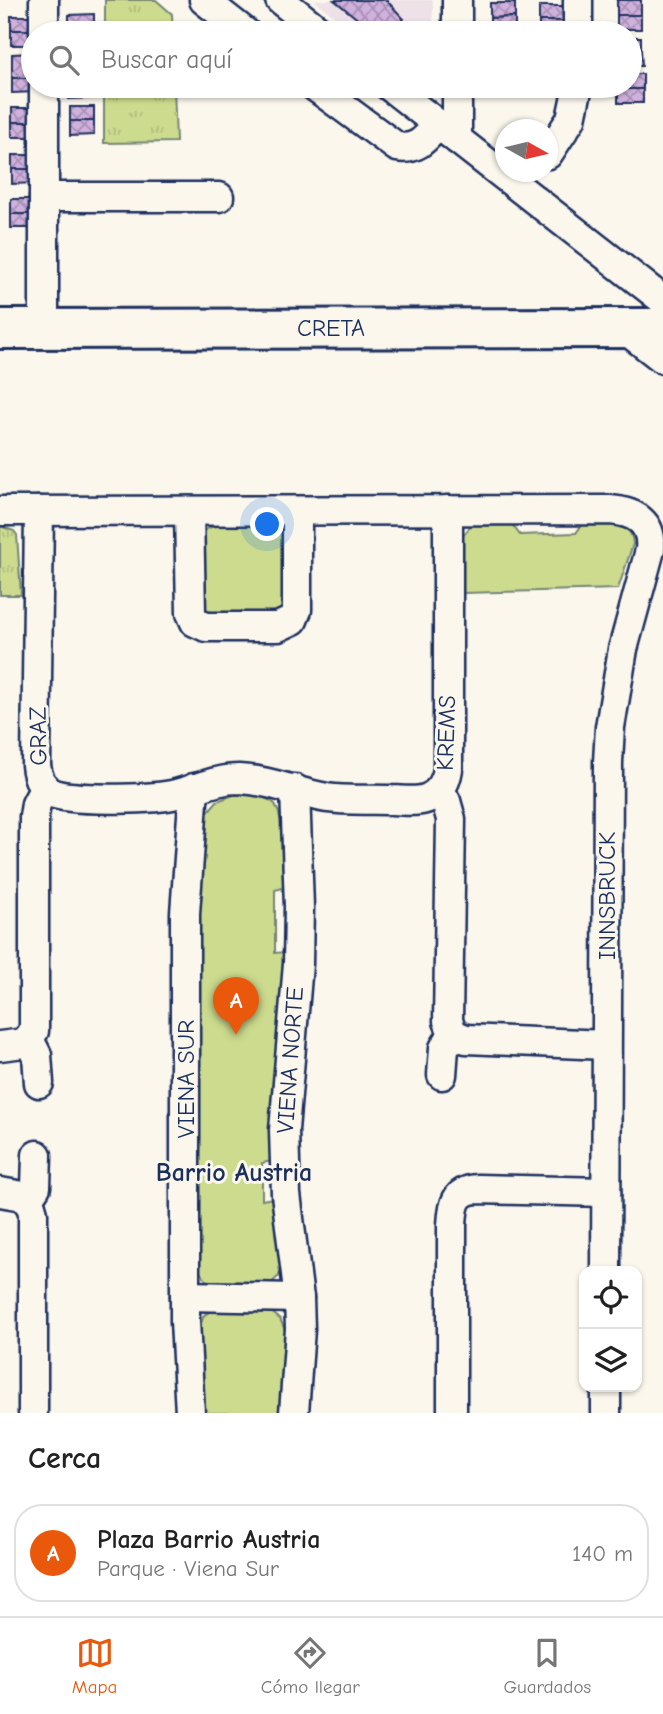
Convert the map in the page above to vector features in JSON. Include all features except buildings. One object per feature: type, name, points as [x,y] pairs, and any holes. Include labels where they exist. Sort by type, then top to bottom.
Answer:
[{"type":"street","points":[[44,0],[44,21]]},
{"type":"street","points":[[204,0],[231,21]]},
{"type":"street","points":[[279,0],[306,21]]},
{"type":"street","points":[[457,0],[457,21]]},
{"type":"street","points":[[578,0],[578,21]]},
{"type":"street","points":[[44,98],[44,329]]},
{"type":"street","points":[[330,98],[397,147],[406,149],[448,132]]},
{"type":"street","points":[[404,98],[448,132],[495,161]]},
{"type":"street","points":[[448,132],[455,98]]},
{"type":"street","points":[[558,139],[571,119],[576,98]]},
{"type":"street","points":[[529,182],[663,300]]},
{"type":"street","points":[[44,197],[219,197]]},
{"type":"street","points":[[623,328],[663,359]]},
{"type":"street","name":"CRETA","points":[[0,329],[663,328]]},
{"type":"street","points":[[189,511],[191,612],[195,622],[206,627],[278,627],[293,620],[297,610],[297,510]]},
{"type":"street","points":[[0,511],[448,510]]},
{"type":"street","name":"INNSBRUCK","points":[[448,510],[621,511],[635,515],[647,526],[650,533],[650,550],[623,649],[610,727],[607,812],[606,1266]]},
{"type":"street","name":"KREMS","points":[[442,1076],[444,1048],[453,1034],[448,1021],[451,819],[449,808],[439,790],[448,769],[448,510]]},
{"type":"street","name":"GRAZ","points":[[39,511],[36,765],[39,779],[45,787],[36,804],[34,817],[35,1023],[29,1039],[37,1055],[39,1083]]},
{"type":"street","points":[[45,787],[50,792],[65,797],[162,796],[225,780],[241,779],[325,797],[412,800],[428,798],[439,790]]},
{"type":"street","name":"VIENA SUR","points":[[190,1413],[185,1296],[185,913],[194,788]]},
{"type":"street","name":"VIENA NORTE","points":[[294,1413],[300,1329],[299,1298],[286,1194],[284,1130],[298,964],[295,789]]},
{"type":"street","points":[[453,1034],[466,1039],[606,1045]]},
{"type":"street","points":[[0,1046],[18,1045],[29,1039]]},
{"type":"street","points":[[27,1200],[36,1187],[37,1155]]},
{"type":"street","points":[[452,1413],[452,1225],[456,1199],[464,1192],[478,1189],[606,1192]]},
{"type":"street","points":[[0,1192],[18,1194],[27,1200],[33,1213],[33,1413]]},
{"type":"street","points":[[185,1296],[299,1298]]},
{"type":"street","points":[[606,1392],[606,1413]]},
{"type":"shaded area","points":[[314,0],[433,0],[433,21],[339,21]]},
{"type":"green space","points":[[105,0],[156,0],[172,14],[172,21],[105,21]]},
{"type":"green space","points":[[104,98],[174,98],[176,142],[104,143]]},
{"type":"green space","points":[[610,521],[626,528],[631,534],[633,544],[618,589],[463,593],[463,536],[472,524],[510,522],[520,535],[576,533],[584,522]]},
{"type":"green space","points":[[220,525],[277,527],[287,536],[287,608],[276,619],[203,613],[203,533],[208,528]]},
{"type":"green space","points":[[0,526],[14,531],[17,535],[21,595],[0,595]]},
{"type":"green space","points":[[234,795],[256,795],[275,804],[283,834],[283,888],[275,890],[275,953],[285,952],[274,1069],[272,1161],[262,1163],[262,1200],[273,1198],[282,1263],[279,1276],[270,1284],[211,1283],[198,1269],[197,916],[206,814],[217,801]]},
{"type":"green space","points":[[215,1309],[270,1311],[280,1319],[285,1330],[280,1413],[200,1413],[198,1332],[204,1315]]},
{"type":"place","name":"Plaza Barrio Austria","points":[[236,1035]]},
{"type":"district","name":"Barrio Austria","points":[[234,1172]]}]
